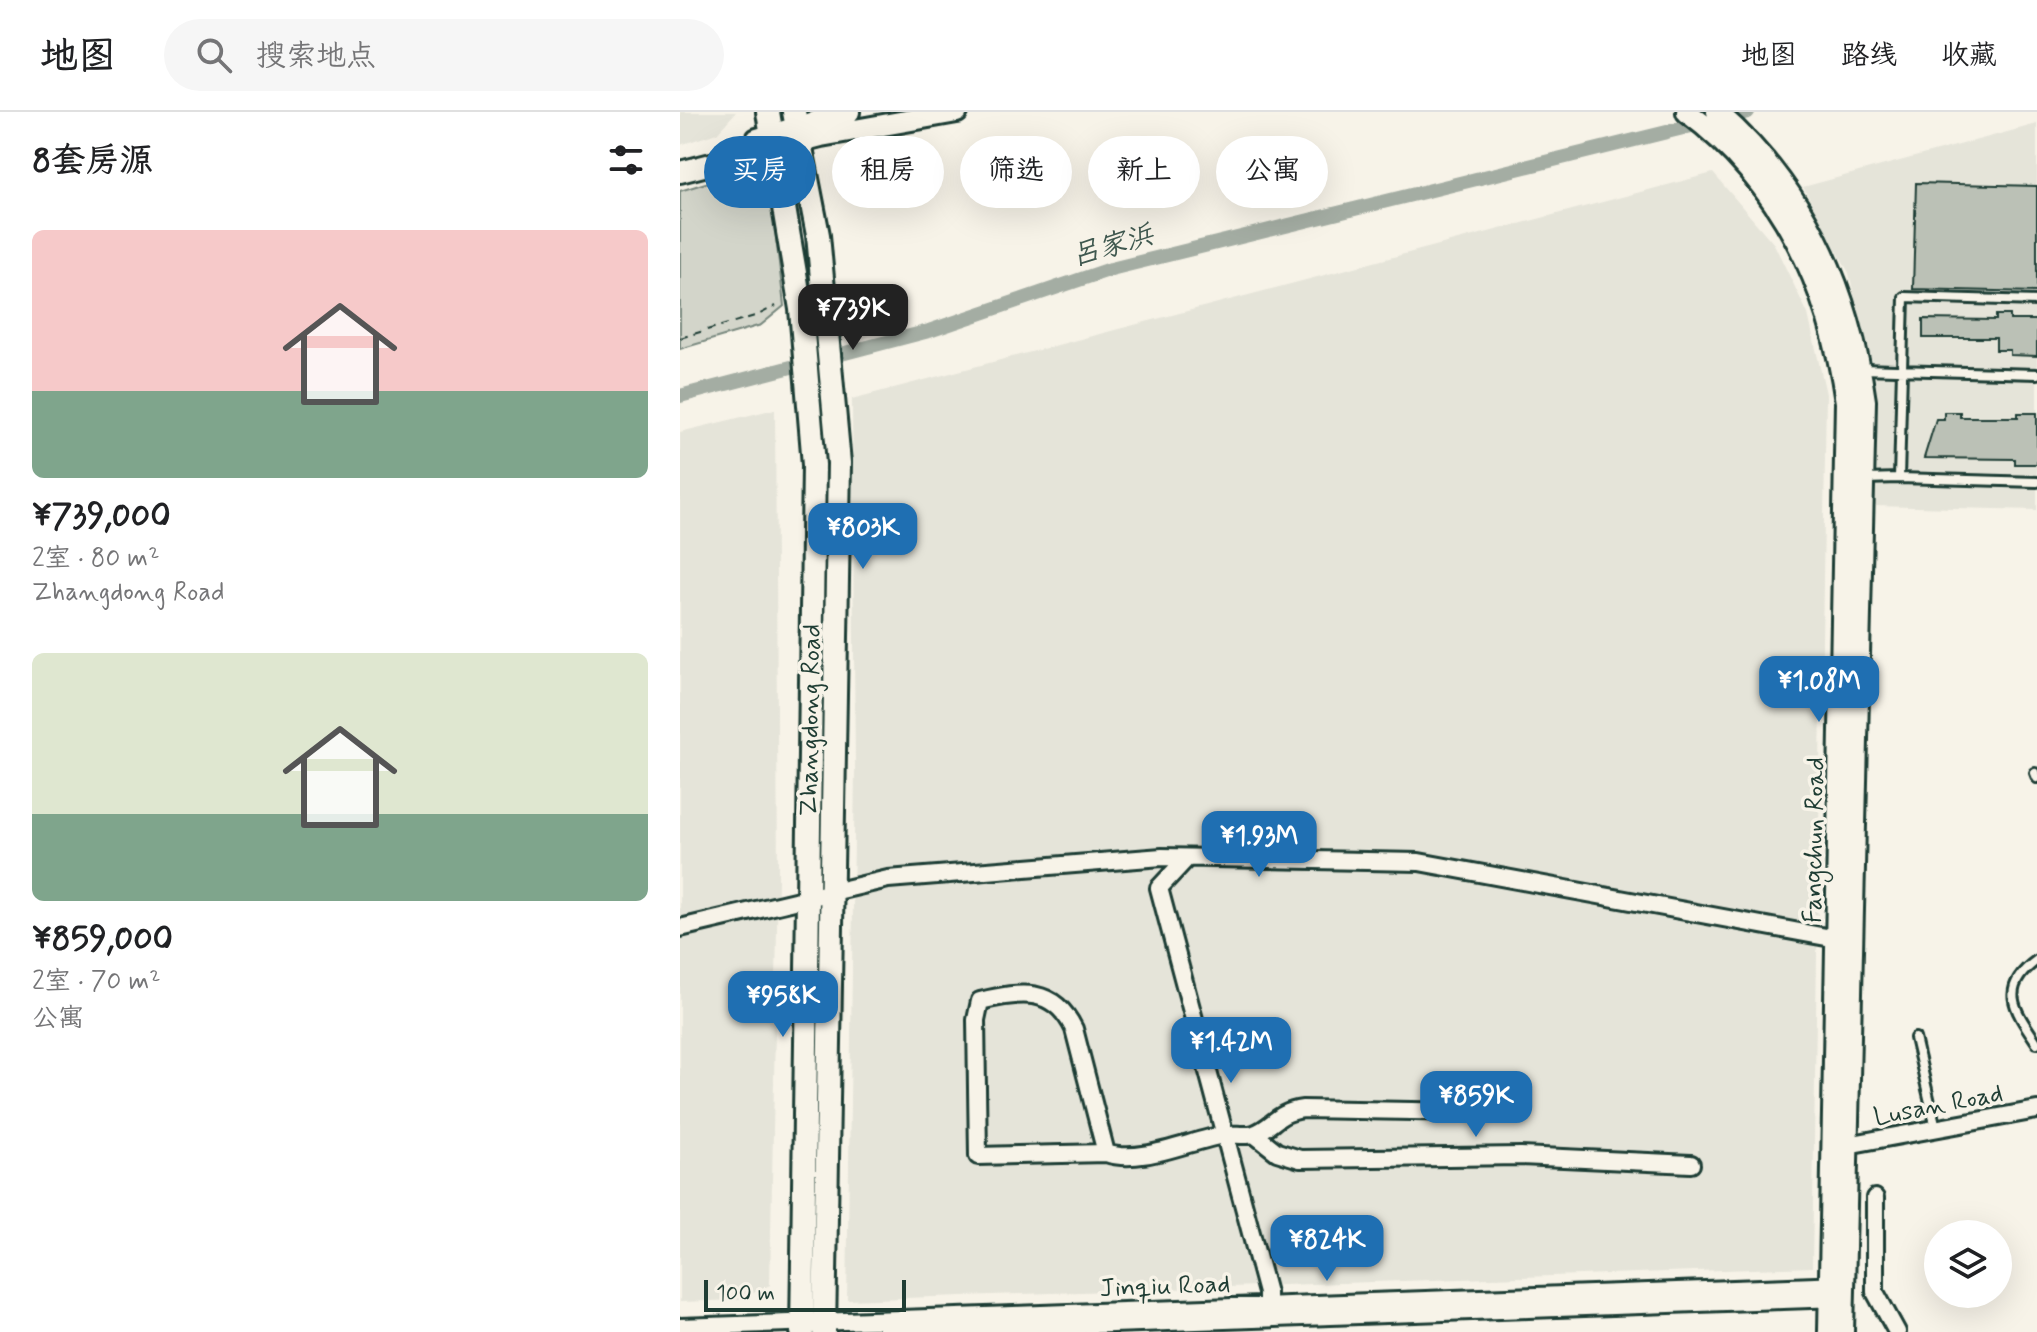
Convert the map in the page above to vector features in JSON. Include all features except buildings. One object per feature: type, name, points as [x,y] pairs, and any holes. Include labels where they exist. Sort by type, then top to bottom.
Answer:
[{"type":"main road","name":"Zhangdong Road","points":[[797,126],[816,223],[825,302],[835,407],[840,521],[824,1327]]},
{"type":"main road","name":"Zhangdong Road","points":[[771,131],[801,309],[811,414],[815,521],[802,1327]]},
{"type":"street","points":[[680,162],[771,131],[849,112]]},
{"type":"street","points":[[797,126],[957,112]]},
{"type":"street","name":"Fangchun Road","points":[[1687,112],[1795,199],[1837,279],[1861,369],[1865,401],[1845,1232],[1829,1332]]},
{"type":"street","name":"Fangchun Road","points":[[1717,112],[1760,168],[1819,286],[1840,362],[1846,402],[1837,939],[1837,1292],[1843,1332]]},
{"type":"street","points":[[680,172],[771,131]]},
{"type":"street","points":[[1187,858],[1159,888],[1267,1293],[1267,1305]]},
{"type":"street","points":[[680,928],[808,895],[888,879],[1187,858],[1419,862],[1837,939]]},
{"type":"street","points":[[1106,1153],[1074,1029],[1065,1011],[1056,1001],[1042,997],[980,1001],[976,1020],[978,1156],[1106,1153],[1115,1157],[1173,1150],[1223,1135],[1254,1134],[1284,1111],[1303,1109],[1520,1113]]},
{"type":"street","name":"Lusan Road","points":[[1847,1145],[2037,1110]]},
{"type":"street","points":[[1254,1134],[1277,1152],[1300,1159],[1521,1156],[1691,1164]]},
{"type":"street","points":[[1875,1198],[1875,1292],[1897,1332]]},
{"type":"street","points":[[1845,1232],[1875,1230]]},
{"type":"street","name":"Jinqiu Road","points":[[680,1327],[824,1327],[1267,1305],[1837,1292]]},
{"type":"street","name":"Jinqiu Road","points":[[885,1332],[1837,1292]]},
{"type":"lane","points":[[1899,478],[1904,297],[2037,301]]},
{"type":"lane","points":[[1861,369],[2037,374]]},
{"type":"lane","points":[[1865,479],[2037,482]]},
{"type":"lane","points":[[2037,960],[2018,974],[2012,987],[2020,1018],[2037,1043]]},
{"type":"lane","points":[[1915,1038],[1936,1129]]},
{"type":"path","points":[[680,338],[758,315],[776,306]]},
{"type":"shaded area","points":[[680,112],[736,112],[717,133],[680,145]]},
{"type":"shaded area","points":[[2037,124],[2037,510],[1873,506],[1874,383],[1849,273],[1803,187]]},
{"type":"shaded area","points":[[1713,173],[1774,244],[1808,314],[1826,394],[1812,1267],[847,1300],[855,771],[852,399]]},
{"type":"shaded area","points":[[704,184],[704,208],[773,208],[784,306],[761,325],[680,349],[680,191]]},
{"type":"shaded area","points":[[775,409],[778,877],[770,1285],[739,1300],[680,1302],[680,432]]},
{"type":"waterway","name":"吕家浜","points":[[680,396],[929,331],[1111,269],[1748,112]]}]
